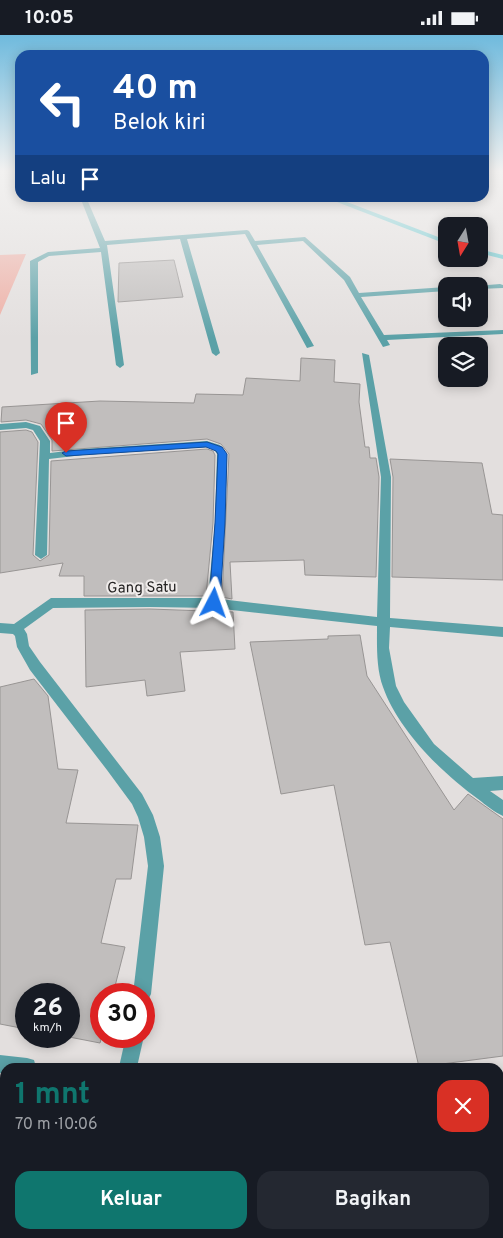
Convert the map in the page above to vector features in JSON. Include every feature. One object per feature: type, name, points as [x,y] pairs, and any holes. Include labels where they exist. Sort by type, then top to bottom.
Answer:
[{"type":"street","points":[[95,226],[103,246],[120,365]]},
{"type":"street","points":[[34,373],[34,261],[48,254],[183,237],[247,233],[310,346]]},
{"type":"street","points":[[183,237],[216,353]]},
{"type":"street","points":[[252,243],[305,239],[347,279],[384,342],[503,332]]},
{"type":"street","points":[[488,287],[500,286]]},
{"type":"street","points":[[357,295],[438,290]]},
{"type":"street","points":[[365,355],[386,477],[382,622],[384,666],[389,687],[399,706],[429,748],[470,785],[503,809]]},
{"type":"street","points":[[0,427],[26,425],[37,428],[44,441],[41,555]]},
{"type":"street","points":[[44,457],[143,447],[207,444],[219,449],[222,454],[221,503],[214,603]]},
{"type":"street","name":"Gang Satu","points":[[16,629],[51,603],[214,603],[382,622],[503,632]]},
{"type":"street","points":[[0,628],[16,629],[21,634],[23,647],[35,666],[112,765],[137,799],[146,815],[152,837],[156,866],[143,983]]},
{"type":"street","points":[[470,785],[503,783]]},
{"type":"street","points":[[129,1063],[132,1048]]},
{"type":"shaded area","points":[[26,254],[0,315],[0,255]]},
{"type":"building","points":[[174,260],[183,297],[118,302],[119,263]]},
{"type":"building","points":[[301,358],[335,360],[334,382],[360,384],[359,402],[365,447],[369,447],[370,458],[376,458],[379,477],[376,577],[305,575],[304,560],[230,562],[232,599],[222,597],[229,454],[221,444],[207,439],[52,451],[52,440],[41,424],[26,420],[1,422],[2,407],[100,401],[194,403],[196,394],[243,395],[246,378],[300,381]]},
{"type":"building","points":[[26,430],[32,432],[38,442],[33,555],[40,561],[49,555],[51,461],[207,449],[213,451],[215,455],[213,523],[206,596],[84,596],[84,576],[59,576],[63,563],[0,573],[0,432]]},
{"type":"building","points":[[390,459],[482,463],[492,514],[503,515],[503,580],[392,577],[393,477]]},
{"type":"building","points":[[150,609],[233,612],[235,649],[180,652],[185,691],[147,696],[145,680],[86,687],[85,610]]},
{"type":"building","points":[[360,635],[367,676],[454,810],[468,794],[503,819],[503,1056],[450,1063],[418,1063],[390,942],[365,945],[334,785],[281,794],[250,642],[328,639],[328,636]]},
{"type":"building","points":[[34,679],[48,696],[58,769],[78,770],[66,823],[138,825],[131,879],[116,879],[101,943],[125,947],[116,983],[90,983],[90,1041],[80,1039],[80,983],[15,983],[15,1027],[0,1024],[0,687]]},
{"type":"waterway","points":[[404,226],[438,239]]},
{"type":"waterway","points":[[488,253],[503,257]]},
{"type":"route","points":[[66,453],[207,444],[217,447],[221,451],[220,523],[214,603]]}]
